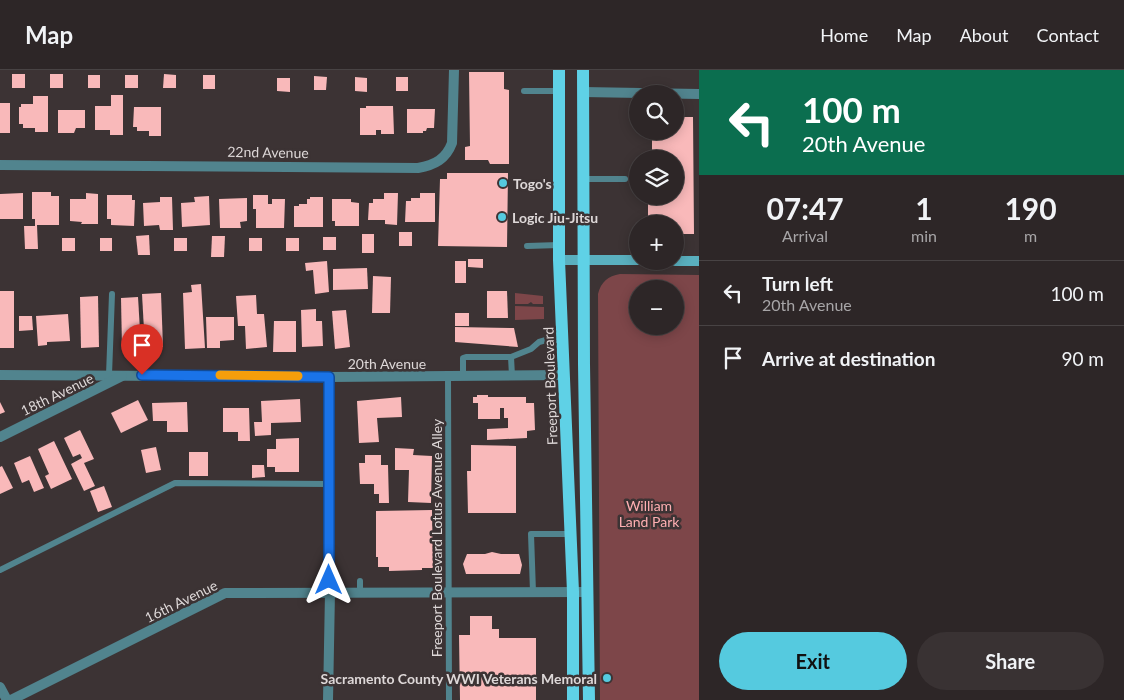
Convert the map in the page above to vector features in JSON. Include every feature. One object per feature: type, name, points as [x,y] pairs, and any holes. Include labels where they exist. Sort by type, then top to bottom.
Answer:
[{"type":"main road","name":"Freeport Boulevard","points":[[559,70],[559,260],[573,592],[574,700]]},
{"type":"main road","points":[[583,70],[583,260],[588,700]]},
{"type":"main road","points":[[559,260],[629,260]]},
{"type":"main road","points":[[684,261],[699,261]]},
{"type":"street","name":"22nd Avenue","points":[[0,165],[408,168],[428,166],[443,158],[452,143],[454,70]]},
{"type":"street","points":[[583,92],[699,94]]},
{"type":"street","name":"20th Avenue","points":[[0,375],[329,377],[564,375]]},
{"type":"street","name":"18th Avenue","points":[[0,438],[126,375]]},
{"type":"street","points":[[328,700],[330,592],[329,377]]},
{"type":"street","name":"16th Avenue","points":[[11,700],[225,593],[588,592]]},
{"type":"street","points":[[0,687],[7,700]]},
{"type":"lane","points":[[524,91],[559,91]]},
{"type":"lane","points":[[584,179],[625,179]]},
{"type":"lane","points":[[527,246],[559,245]]},
{"type":"lane","points":[[109,375],[112,294]]},
{"type":"lane","points":[[464,376],[463,358],[466,356],[511,357],[531,349],[538,342],[563,340]]},
{"type":"lane","points":[[511,357],[512,376]]},
{"type":"lane","name":"Freeport Boulevard Lotus Avenue Alley","points":[[448,376],[449,700]]},
{"type":"lane","points":[[0,570],[175,483],[329,484]]},
{"type":"lane","points":[[533,592],[532,534],[570,534]]},
{"type":"lane","points":[[360,581],[360,592]]},
{"type":"green space","name":"William Land Park","points":[[620,274],[699,275],[699,700],[600,700],[598,294],[603,283],[609,278]]},
{"type":"green space","points":[[515,293],[543,296],[543,304],[533,304],[531,302],[528,304],[515,304]]},
{"type":"green space","points":[[515,306],[544,307],[544,319],[515,320]]},
{"type":"building","points":[[469,72],[504,72],[504,89],[509,90],[509,164],[490,164],[488,160],[465,160],[465,147],[470,146]]},
{"type":"building","points":[[12,74],[25,74],[25,88],[12,88]]},
{"type":"building","points":[[50,74],[63,74],[63,88],[50,88]]},
{"type":"building","points":[[164,74],[176,75],[176,88],[163,88]]},
{"type":"building","points":[[88,75],[100,75],[100,88],[88,88]]},
{"type":"building","points":[[125,75],[138,75],[138,88],[125,88]]},
{"type":"building","points":[[203,75],[215,75],[215,89],[203,89]]},
{"type":"building","points":[[314,76],[327,77],[326,90],[314,90]]},
{"type":"building","points":[[355,77],[367,78],[367,92],[355,91]]},
{"type":"building","points":[[396,77],[408,77],[408,91],[396,91]]},
{"type":"building","points":[[277,78],[290,78],[290,92],[277,91]]},
{"type":"building","points":[[111,95],[123,95],[123,135],[110,135],[110,130],[95,130],[95,106],[111,106]]},
{"type":"building","points":[[33,96],[48,96],[48,132],[35,132],[35,128],[23,128],[23,124],[19,124],[19,107],[21,107],[21,104],[33,104]]},
{"type":"building","points":[[0,103],[10,103],[10,133],[0,133]]},
{"type":"building","points":[[366,106],[393,106],[394,134],[381,134],[381,130],[376,130],[376,135],[360,135],[360,108],[366,108]]},
{"type":"building","points":[[134,107],[161,107],[161,136],[149,136],[149,131],[137,131],[137,127],[133,127]]},
{"type":"building","points":[[407,109],[435,109],[434,128],[427,128],[423,133],[407,133]]},
{"type":"building","points":[[58,110],[85,110],[85,128],[76,128],[74,133],[58,133]]},
{"type":"building","points":[[684,117],[693,117],[694,234],[684,234],[684,215],[648,215],[648,205],[684,205],[684,150],[652,150],[652,140],[684,140]]},
{"type":"building","points":[[447,173],[508,173],[507,247],[438,246],[440,179],[447,179]]},
{"type":"building","points":[[32,192],[51,192],[51,196],[59,196],[59,225],[37,225],[38,249],[25,249],[24,226],[35,226],[35,219],[32,219]]},
{"type":"building","points":[[23,193],[23,219],[0,219],[0,194]]},
{"type":"building","points":[[86,193],[98,194],[98,224],[81,224],[82,222],[70,221],[70,199],[86,199]]},
{"type":"building","points":[[384,193],[398,193],[397,225],[385,224],[385,220],[368,220],[369,203],[373,203],[373,199],[384,199]]},
{"type":"building","points":[[420,193],[435,193],[435,222],[405,222],[406,201],[411,201],[411,198],[420,198]]},
{"type":"building","points":[[107,195],[132,195],[132,200],[135,200],[134,226],[111,225],[111,219],[107,219]]},
{"type":"building","points":[[253,195],[268,195],[268,204],[272,204],[272,199],[285,199],[284,228],[256,228],[256,209],[253,209]]},
{"type":"building","points":[[209,196],[210,225],[182,227],[181,203],[195,202],[194,197]]},
{"type":"building","points":[[160,197],[172,197],[173,230],[160,230],[159,225],[144,226],[143,203],[160,202]]},
{"type":"building","points":[[310,197],[323,197],[323,227],[294,227],[294,206],[307,204],[307,199],[310,199]]},
{"type":"building","points":[[247,198],[247,221],[240,222],[241,228],[220,228],[219,199]]},
{"type":"building","points":[[332,199],[351,199],[351,202],[359,203],[359,226],[335,226],[335,221],[332,221]]},
{"type":"building","points":[[399,232],[412,232],[412,246],[399,246]]},
{"type":"building","points":[[362,234],[374,234],[374,253],[362,253]]},
{"type":"building","points":[[149,235],[150,255],[138,255],[136,236]]},
{"type":"building","points":[[212,236],[225,236],[224,257],[211,257]]},
{"type":"building","points":[[323,237],[336,237],[336,250],[323,250]]},
{"type":"building","points":[[62,238],[75,238],[75,251],[62,251]]},
{"type":"building","points":[[100,238],[112,238],[112,251],[100,251]]},
{"type":"building","points":[[174,238],[187,238],[187,251],[174,251]]},
{"type":"building","points":[[249,238],[262,238],[262,251],[249,251]]},
{"type":"building","points":[[286,238],[299,238],[299,251],[286,251]]},
{"type":"building","points":[[468,259],[483,259],[483,268],[468,267]]},
{"type":"building","points":[[327,261],[329,292],[315,294],[313,270],[306,271],[305,263]]},
{"type":"building","points":[[455,261],[466,261],[466,283],[455,283]]},
{"type":"building","points":[[367,268],[368,289],[333,290],[333,269]]},
{"type":"building","points":[[373,276],[391,277],[390,313],[372,313]]},
{"type":"building","points":[[201,284],[205,348],[185,349],[183,293],[192,292],[191,285]]},
{"type":"building","points":[[0,291],[14,291],[14,348],[0,348]]},
{"type":"building","points":[[487,291],[507,291],[508,318],[487,318]]},
{"type":"building","points":[[161,293],[163,347],[145,348],[142,294]]},
{"type":"building","points":[[256,295],[257,314],[264,314],[267,347],[246,349],[245,326],[238,326],[236,296]]},
{"type":"building","points":[[98,296],[99,347],[81,348],[80,297]]},
{"type":"building","points":[[138,297],[141,347],[122,348],[121,298]]},
{"type":"building","points":[[316,309],[316,321],[322,321],[323,346],[302,347],[301,310]]},
{"type":"building","points":[[346,310],[350,347],[335,349],[332,311]]},
{"type":"building","points":[[455,313],[469,313],[469,326],[455,326]]},
{"type":"building","points":[[68,314],[70,341],[47,342],[47,345],[38,346],[36,316]]},
{"type":"building","points":[[19,316],[32,316],[33,330],[19,331]]},
{"type":"building","points":[[206,317],[234,317],[234,340],[220,341],[220,348],[207,348]]},
{"type":"building","points":[[274,321],[296,321],[296,352],[273,352]]},
{"type":"building","points":[[455,327],[514,328],[518,347],[455,342]]},
{"type":"building","points":[[477,395],[488,395],[488,397],[526,397],[526,403],[534,403],[535,430],[527,431],[527,438],[487,440],[487,429],[508,428],[508,418],[504,418],[504,408],[500,408],[500,419],[478,419],[478,403],[473,403],[473,397],[477,397]]},
{"type":"building","points":[[401,397],[402,417],[377,418],[379,442],[359,443],[357,401]]},
{"type":"building","points":[[300,399],[301,422],[271,423],[271,435],[255,436],[254,422],[262,422],[261,401]]},
{"type":"building","points":[[138,400],[148,420],[121,433],[111,413]]},
{"type":"building","points":[[0,402],[5,412],[0,414]]},
{"type":"building","points":[[187,402],[188,432],[167,432],[167,421],[153,421],[152,403]]},
{"type":"building","points":[[223,408],[249,408],[250,441],[238,441],[238,432],[223,432]]},
{"type":"building","points":[[80,430],[94,459],[84,463],[95,486],[84,491],[71,464],[82,458],[80,454],[73,457],[64,438]]},
{"type":"building","points":[[299,438],[299,472],[275,472],[275,467],[267,467],[267,449],[276,449],[276,439]]},
{"type":"building","points":[[54,441],[72,479],[51,489],[45,476],[49,474],[38,449]]},
{"type":"building","points":[[471,445],[516,446],[516,513],[468,513],[467,471],[471,471]]},
{"type":"building","points":[[156,447],[161,470],[146,473],[141,450]]},
{"type":"building","points":[[395,448],[414,449],[413,455],[432,456],[431,503],[408,502],[409,470],[395,470]]},
{"type":"building","points":[[189,452],[208,452],[208,476],[189,476]]},
{"type":"building","points":[[365,455],[381,455],[381,465],[388,465],[389,503],[379,503],[379,494],[374,494],[374,484],[360,484],[359,463],[365,463]]},
{"type":"building","points":[[30,456],[44,488],[34,492],[29,480],[22,483],[14,463]]},
{"type":"building","points":[[252,465],[264,465],[265,477],[252,478]]},
{"type":"building","points":[[2,466],[13,488],[0,494],[0,467]]},
{"type":"building","points":[[104,486],[112,507],[98,512],[90,491]]},
{"type":"building","points":[[432,510],[433,568],[389,571],[389,567],[378,567],[378,557],[376,557],[376,511]]},
{"type":"building","points":[[492,552],[519,554],[522,565],[520,574],[466,574],[463,564],[467,554]]},
{"type":"building","points":[[470,616],[492,616],[492,629],[499,629],[499,638],[536,638],[536,700],[460,700],[459,635],[470,635]]},
{"type":"slow traffic","points":[[220,375],[298,376]]},
{"type":"place","name":"Togo's","points":[[503,183]]},
{"type":"place","name":"Logic Jiu-Jitsu","points":[[502,217]]},
{"type":"place","name":"Sacramento County WWI Veterans Memoral","points":[[607,678]]},
{"type":"route","points":[[142,375],[329,377],[329,580]]}]
